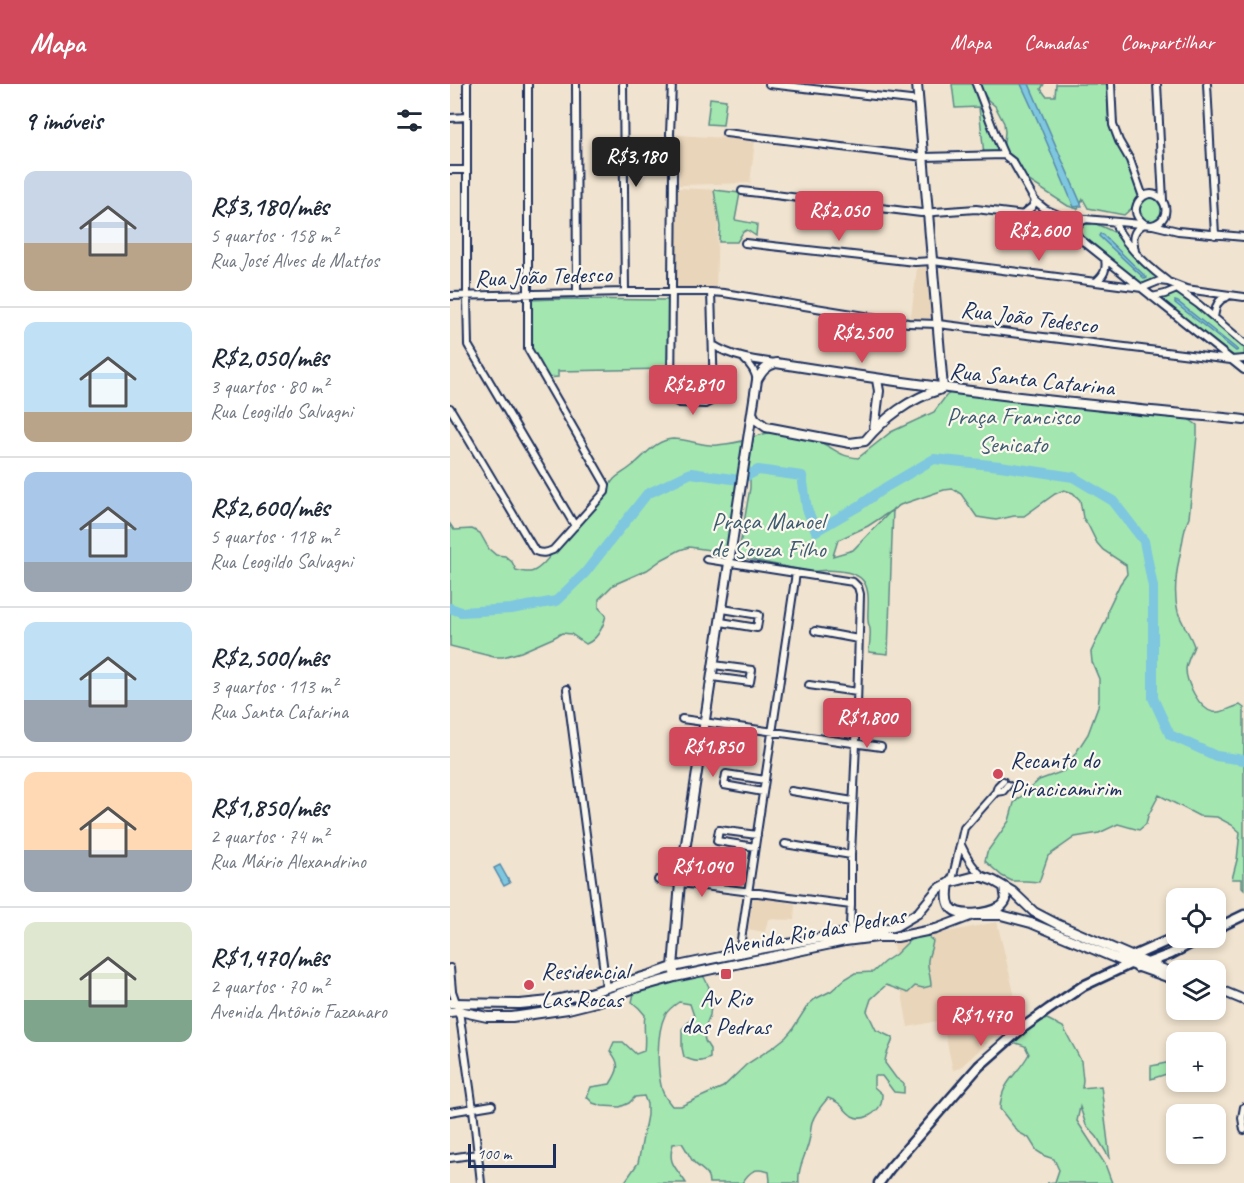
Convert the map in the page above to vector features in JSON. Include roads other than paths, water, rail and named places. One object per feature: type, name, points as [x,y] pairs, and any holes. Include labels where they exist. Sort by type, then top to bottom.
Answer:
[{"type":"main road","points":[[1226,917],[1244,910]]},
{"type":"main road","points":[[1226,924],[1244,915]]},
{"type":"main road","points":[[879,1183],[979,1066],[1021,1029],[1083,986],[1166,942]]},
{"type":"main road","points":[[1163,943],[1167,944],[1171,954]]},
{"type":"main road","points":[[1131,962],[1147,963],[1184,948]]},
{"type":"street","points":[[467,84],[468,345],[575,526]]},
{"type":"street","points":[[450,408],[535,550],[547,553],[553,550],[605,492],[606,485],[528,348],[528,84]]},
{"type":"street","points":[[576,84],[577,294]]},
{"type":"street","points":[[623,84],[626,292]]},
{"type":"street","points":[[672,84],[670,134],[673,173],[671,396],[679,403],[705,404],[711,401],[714,394],[711,292]]},
{"type":"street","points":[[770,84],[919,101]]},
{"type":"street","points":[[752,412],[755,419],[766,427],[849,442],[866,441],[874,430],[899,409],[927,393],[944,388],[917,84]]},
{"type":"street","points":[[976,84],[1004,155],[1013,162],[1035,201],[1045,209],[1063,217],[1144,224],[1178,231],[1244,237]]},
{"type":"street","points":[[1111,84],[1113,125],[1134,169],[1143,197]]},
{"type":"street","points":[[1157,84],[1163,201],[1170,225],[1178,231]]},
{"type":"street","points":[[1207,84],[1215,235]]},
{"type":"street","points":[[450,118],[467,117]]},
{"type":"street","points":[[726,133],[924,157],[1004,155]]},
{"type":"street","points":[[450,170],[467,170]]},
{"type":"street","points":[[742,191],[928,213],[976,209],[1040,217],[1062,225],[1077,236],[1244,370]]},
{"type":"street","points":[[1125,223],[1133,215],[1139,200],[1143,197],[1154,195],[1163,201]]},
{"type":"street","points":[[1022,214],[1032,207],[1035,201]]},
{"type":"street","points":[[1040,217],[1045,209]]},
{"type":"street","points":[[1152,225],[1164,218],[1166,209]]},
{"type":"street","points":[[1136,210],[1138,218],[1144,224]]},
{"type":"street","points":[[1077,236],[1076,229],[1082,221],[1087,219]]},
{"type":"street","points":[[1114,222],[1121,236],[1136,255],[1244,343]]},
{"type":"street","points":[[1136,255],[1134,236],[1137,228],[1144,224]]},
{"type":"street","points":[[745,243],[915,262],[933,261],[1142,288],[1160,281],[1186,289],[1244,297]]},
{"type":"street","points":[[1096,282],[1104,275],[1105,259]]},
{"type":"street","points":[[1152,297],[1177,289]]},
{"type":"street","name":"Rua João Tedesco","points":[[450,296],[626,292],[724,293],[908,323],[938,324],[1231,360],[1244,359]]},
{"type":"street","points":[[1214,317],[1220,299],[1234,296]]},
{"type":"street","name":"Rua Santa Catarina","points":[[713,345],[744,359],[877,380],[1114,408],[1244,420]]},
{"type":"street","points":[[744,359],[755,372],[757,380]]},
{"type":"street","points":[[675,977],[673,967],[680,883],[757,380],[762,371],[776,363]]},
{"type":"street","points":[[874,430],[879,392],[877,380]]},
{"type":"street","points":[[749,439],[753,432],[766,427]]},
{"type":"street","points":[[706,559],[853,582],[858,587],[860,594],[851,855],[850,926],[852,933]]},
{"type":"street","points":[[739,953],[796,573]]},
{"type":"street","points":[[721,622],[757,628],[759,615],[723,609]]},
{"type":"street","points":[[815,632],[858,639]]},
{"type":"street","points":[[712,677],[750,682],[752,670],[714,665]]},
{"type":"street","points":[[809,684],[857,692]]},
{"type":"street","points":[[567,689],[606,987]]},
{"type":"street","points":[[682,719],[881,747]]},
{"type":"street","points":[[763,792],[724,785],[726,774],[765,780]]},
{"type":"street","points":[[1003,886],[1006,900],[1000,907],[973,915],[955,912],[948,900],[949,883],[953,876],[964,828],[996,792],[998,786],[1005,783]]},
{"type":"street","points":[[791,792],[853,801]]},
{"type":"street","points":[[755,847],[717,841],[719,830],[757,835]]},
{"type":"street","points":[[785,844],[851,855]]},
{"type":"street","name":"Avenida Rio das Pedras","points":[[961,845],[966,857],[983,877],[1013,892],[1034,912],[1131,962]]},
{"type":"street","points":[[949,883],[983,877]]},
{"type":"street","points":[[658,880],[851,905]]},
{"type":"street","name":"Avenida Rio das Pedras","points":[[454,1007],[550,1001],[589,993],[673,967],[739,953],[852,933],[882,930],[896,926],[918,913],[938,889],[949,883]]},
{"type":"street","name":"Avenida Rio das Pedras","points":[[454,1007],[487,1017],[512,1017],[551,1012],[596,1002],[675,977],[845,941],[897,937],[936,929],[973,915],[1001,915],[1031,924],[1166,976]]},
{"type":"street","points":[[1147,963],[1166,970]]},
{"type":"street","points":[[450,970],[454,1007],[473,1109],[481,1183]]},
{"type":"street","points":[[1226,993],[1244,1000]]},
{"type":"street","points":[[1226,997],[1244,1000]]},
{"type":"street","points":[[450,1112],[492,1105]]},
{"type":"street","points":[[1244,1107],[1242,1118],[1244,1130]]},
{"type":"street","points":[[450,1158],[477,1154]]},
{"type":"water","points":[[1021,84],[1029,84],[1082,206],[1074,207]]},
{"type":"water","points":[[1100,234],[1147,278],[1145,279],[1099,236]]},
{"type":"water","points":[[1175,301],[1178,302],[1238,350],[1236,351]]},
{"type":"water","points":[[500,865],[510,883],[504,886],[494,868]]},
{"type":"waterway","points":[[450,608],[461,612],[511,609],[556,601],[585,573],[647,494],[691,473],[739,480],[758,470],[802,476],[807,509],[816,531],[934,459],[1073,477],[1113,501],[1144,541],[1153,587],[1153,698],[1170,735],[1216,756],[1244,760]]},
{"type":"place","name":"Recanto do Piracicamirim","points":[[998,774]]},
{"type":"place","name":"Av Rio das Pedras","points":[[726,974]]},
{"type":"place","name":"Residencial Las Rocas","points":[[529,985]]},
{"type":"park label","name":"Praça Francisco Senicato","points":[[1013,430]]},
{"type":"park label","name":"Praça Manoel de Souza Filho","points":[[768,535]]}]
